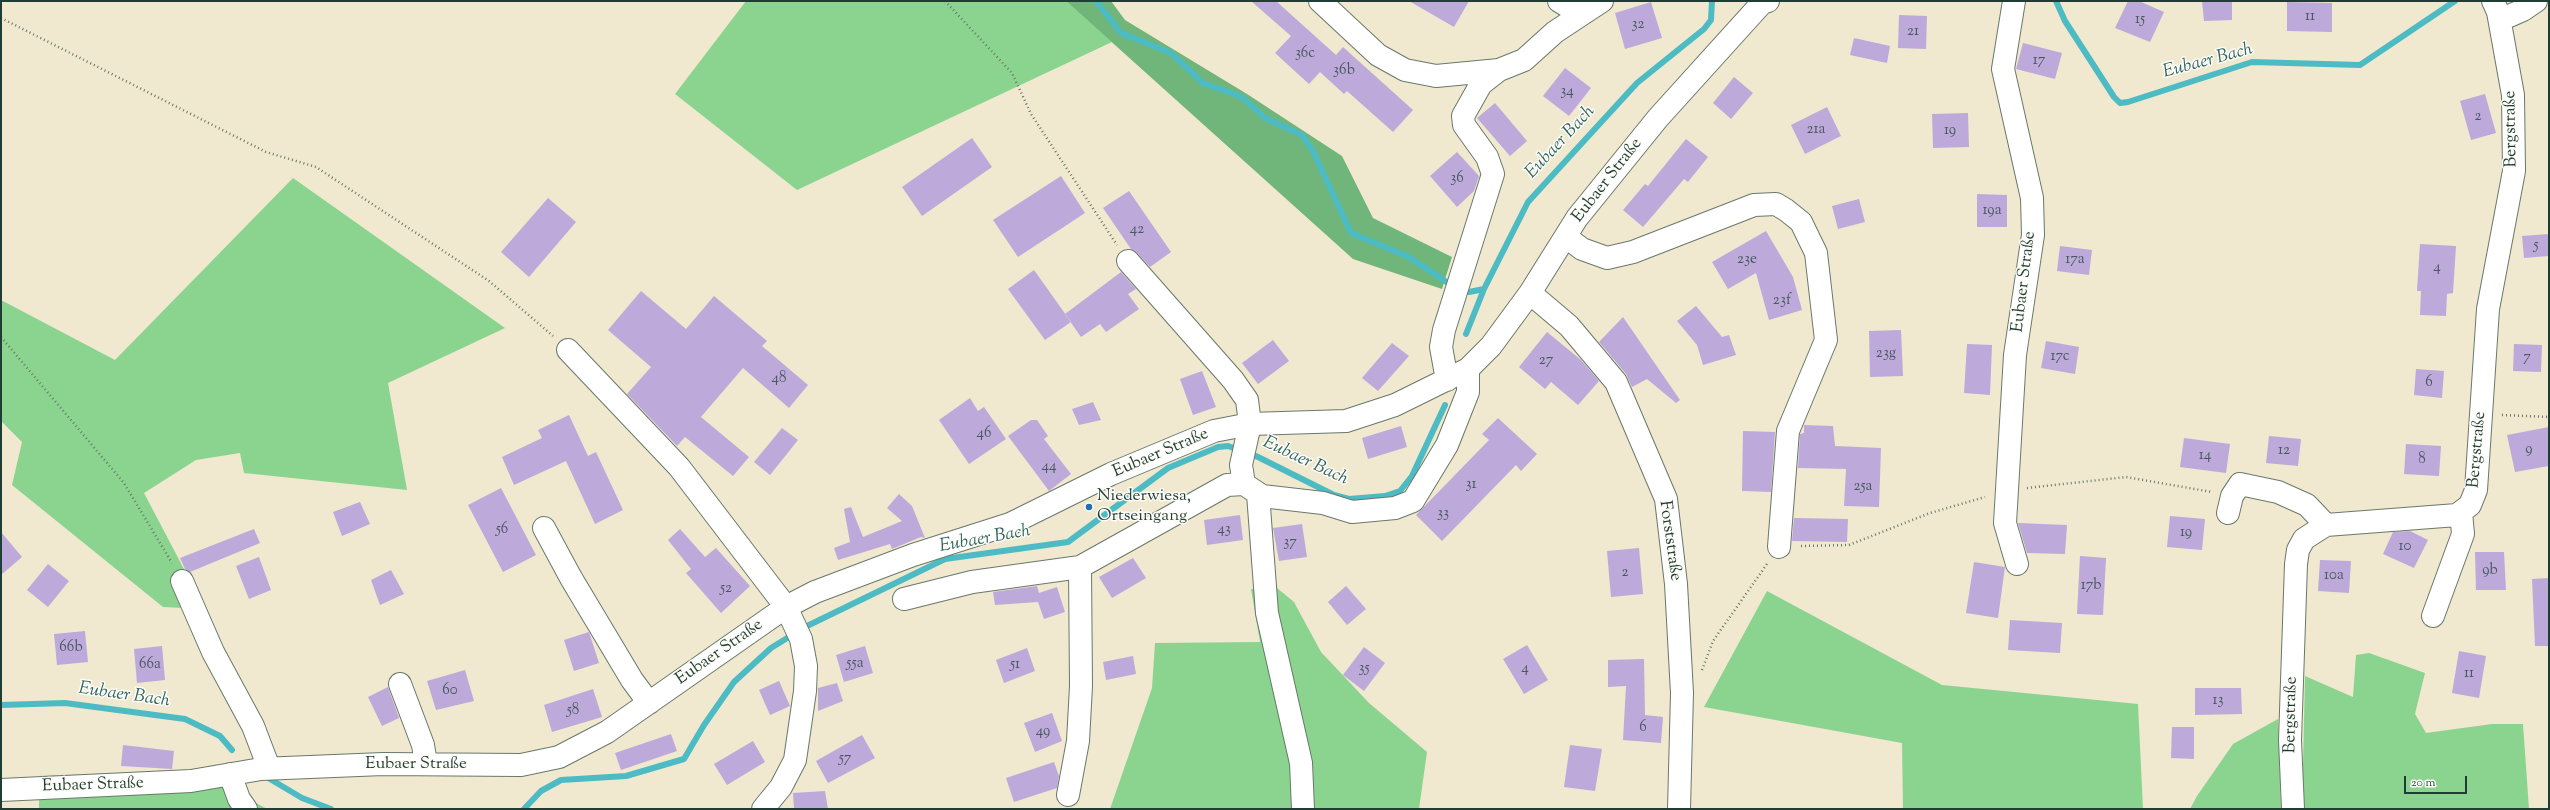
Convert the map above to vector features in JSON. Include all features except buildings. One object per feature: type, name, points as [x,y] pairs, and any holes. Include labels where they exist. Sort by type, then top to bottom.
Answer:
[{"type":"street","points":[[1320,1],[1378,55],[1405,70],[1436,76],[1499,70]]},
{"type":"street","points":[[1559,1],[1580,14]]},
{"type":"street","points":[[1447,380],[1442,347],[1444,330],[1493,174],[1487,157],[1464,125],[1463,116],[1481,84],[1499,70],[1524,60],[1555,32],[1580,14],[1602,1]]},
{"type":"street","name":"Eubaer Straße","points":[[2014,1],[2003,69],[2032,198],[2033,235],[2015,355],[2005,523],[2017,564]]},
{"type":"street","points":[[2496,11],[2523,10],[2536,1]]},
{"type":"street","name":"Eubaer Straße","points":[[1,790],[191,781],[269,768],[426,764],[521,765],[559,757],[607,732],[649,703],[794,624],[815,592],[913,555],[1010,524],[1111,474],[1214,432],[1246,441],[1346,421],[1395,405],[1468,370],[1491,346],[1530,292],[1577,218],[1658,118],[1763,2]]},
{"type":"street","name":"Bergstraße","points":[[2293,809],[2290,740],[2298,550],[2304,539],[2326,525],[2453,515],[2461,512],[2470,505],[2476,490],[2488,309],[2514,171],[2513,95],[2496,11]]},
{"type":"street","points":[[1566,237],[1582,249],[1607,258],[1633,252],[1754,205],[1776,204],[1801,222],[1816,253],[1826,340],[1788,430],[1779,547]]},
{"type":"street","points":[[1128,262],[1232,380],[1247,400],[1246,441],[1267,613],[1301,763],[1303,809]]},
{"type":"street","name":"Forststraße","points":[[1530,292],[1569,326],[1616,382],[1666,499],[1676,584],[1682,693],[1679,809]]},
{"type":"street","points":[[568,350],[679,467],[794,624],[806,660],[806,691],[795,760],[781,787],[763,809]]},
{"type":"street","points":[[904,599],[972,582],[1080,568],[1227,485],[1251,489],[1276,499],[1323,503],[1352,512],[1395,508],[1413,501],[1447,445],[1468,392],[1468,370]]},
{"type":"street","points":[[2228,513],[2232,496],[2240,484],[2278,492],[2307,505],[2326,525]]},
{"type":"street","points":[[2432,616],[2463,534],[2461,512]]},
{"type":"street","points":[[544,528],[571,578],[632,680],[649,703]]},
{"type":"street","points":[[1068,795],[1078,741],[1080,694],[1080,568]]},
{"type":"street","points":[[182,581],[213,652],[253,726],[269,768]]},
{"type":"street","points":[[400,684],[423,745],[426,764]]},
{"type":"street","points":[[230,774],[238,799],[246,809]]},
{"type":"path","points":[[945,1],[1012,73],[1031,114],[1128,262]]},
{"type":"path","points":[[1,18],[266,152],[316,167],[489,281],[568,350]]},
{"type":"path","points":[[1,337],[124,483],[152,526],[182,581]]},
{"type":"path","points":[[2481,413],[2549,417]]},
{"type":"path","points":[[1682,693],[1705,667],[1713,641],[1779,547]]},
{"type":"green space","points":[[746,1],[1066,1],[1112,42],[797,190],[675,94]]},
{"type":"green space","points":[[1066,1],[1111,1],[1125,20],[1247,94],[1342,156],[1373,218],[1452,257],[1442,289],[1353,259]]},
{"type":"green space","points":[[293,178],[505,328],[388,383],[407,490],[244,473],[240,453],[196,460],[144,493],[205,609],[163,607],[12,485],[22,442],[1,421],[1,300],[115,360]]},
{"type":"green space","points":[[1277,588],[1294,602],[1321,652],[1369,703],[1427,752],[1419,809],[1110,809],[1152,688],[1155,643],[1260,642],[1251,589]]},
{"type":"green space","points":[[1767,591],[1942,685],[2138,704],[2143,809],[1903,809],[1902,743],[1704,707]]},
{"type":"green space","points":[[2369,653],[2425,673],[2415,714],[2426,733],[2492,724],[2523,724],[2529,809],[2302,809],[2305,676],[2353,697],[2356,655]]},
{"type":"green space","points":[[2278,719],[2281,809],[2190,809],[2197,796],[2233,744]]},
{"type":"green space","points":[[196,770],[267,809],[39,809],[39,776]]},
{"type":"waterway","points":[[1096,1],[1121,33],[1171,53],[1203,83],[1242,97],[1265,118],[1302,135],[1313,151],[1351,233],[1409,257],[1448,283]]},
{"type":"waterway","name":"Eubaer Bach","points":[[1466,334],[1484,289],[1528,202],[1637,83],[1704,29],[1711,20],[1712,1]]},
{"type":"waterway","name":"Eubaer Bach","points":[[2056,1],[2065,21],[2114,97],[2120,103],[2128,102],[2252,62],[2360,65],[2455,1]]},
{"type":"waterway","points":[[1469,292],[1484,289]]},
{"type":"waterway","name":"Eubaer Bach","points":[[524,809],[541,791],[561,780],[626,776],[684,759],[704,725],[734,682],[771,648],[805,627],[945,559],[1068,542],[1168,468],[1218,447],[1228,446],[1256,456],[1334,495],[1349,499],[1385,496],[1400,491],[1412,476],[1445,405]]},
{"type":"waterway","name":"Eubaer Bach","points":[[1,705],[65,703],[185,719],[220,736],[232,750]]},
{"type":"waterway","name":"Eubaer Bach","points":[[270,779],[302,798],[331,809]]},
{"type":"place","name":"Niederwiesa, Ortseingang","points":[[1089,507]]}]
